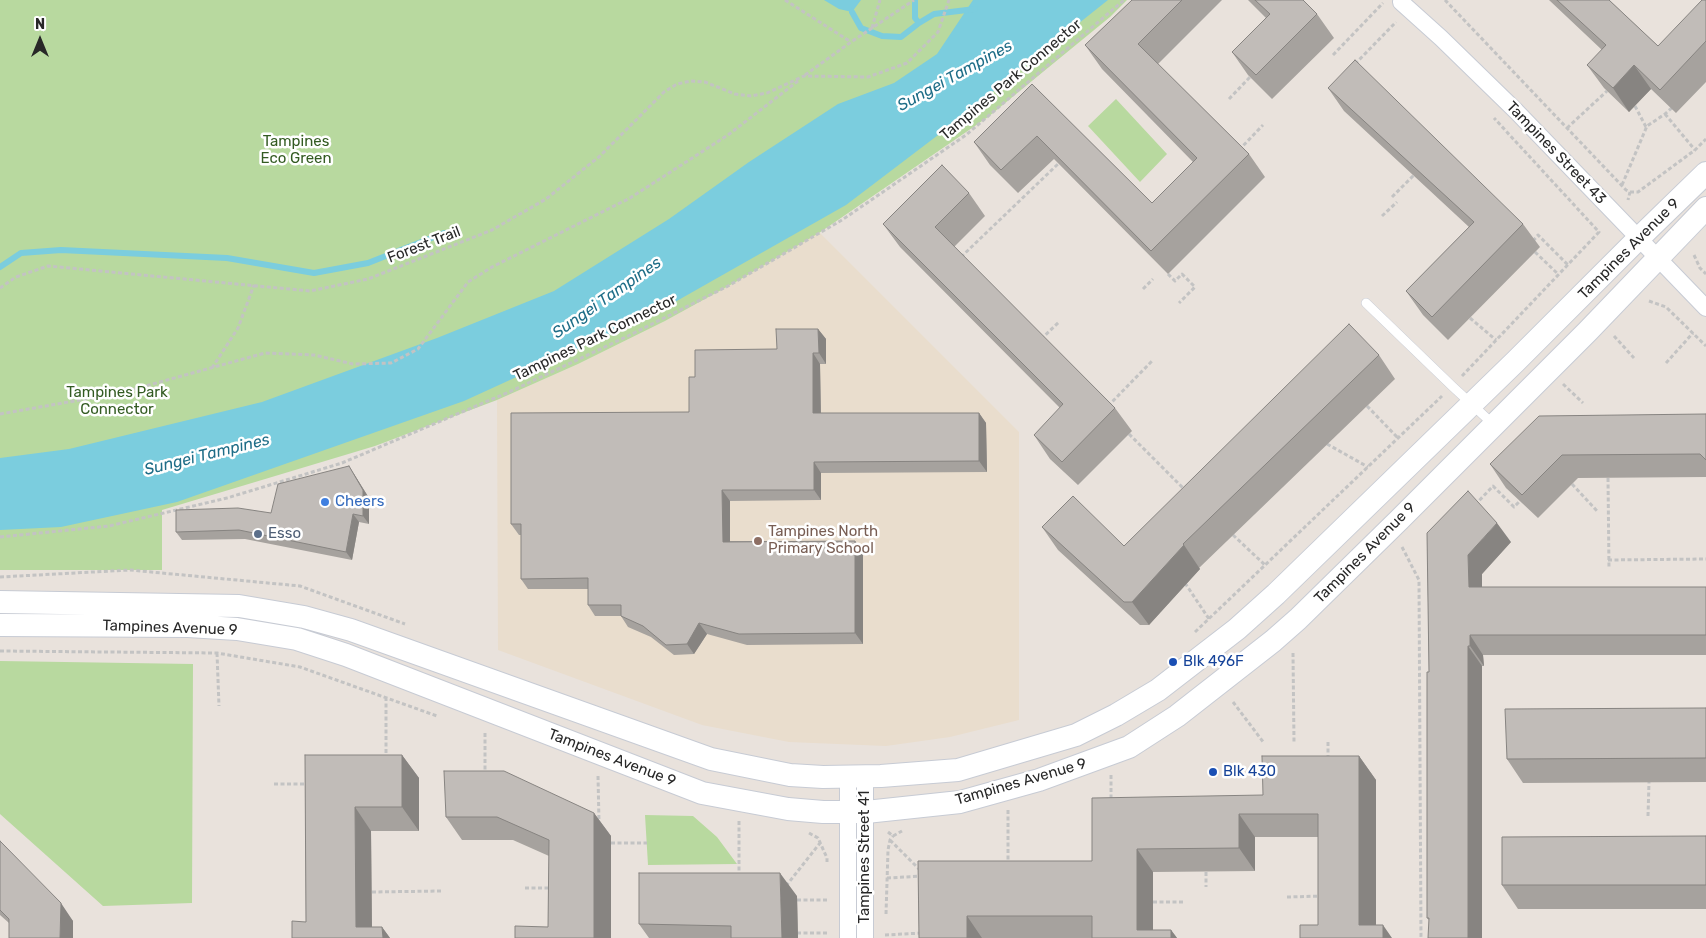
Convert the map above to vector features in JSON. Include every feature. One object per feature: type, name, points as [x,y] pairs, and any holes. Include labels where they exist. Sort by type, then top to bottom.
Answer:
[{"type":"main road","name":"Tampines Avenue 9","points":[[0,602],[239,606],[304,617],[370,637],[711,759],[790,775],[857,777],[958,770],[1076,735],[1116,715],[1158,690],[1237,629],[1276,594],[1706,173]]},
{"type":"main road","name":"Tampines Avenue 9","points":[[0,625],[188,626],[237,629],[298,639],[346,655],[702,792],[788,809],[857,813],[960,802],[1039,780],[1128,746],[1177,716],[1273,641],[1399,520],[1588,331],[1706,208]]},
{"type":"street","name":"Tampines Street 43","points":[[1401,10],[1440,38],[1516,111],[1706,308]]},
{"type":"street","name":"Tampines Street 41","points":[[857,777],[857,813],[866,938]]},
{"type":"street","name":"Tampines Street 41","points":[[848,938],[857,813]]},
{"type":"lane","points":[[1366,302],[1494,424]]},
{"type":"path","points":[[785,0],[851,42]]},
{"type":"path","points":[[872,28],[880,0]]},
{"type":"path","points":[[0,414],[120,393],[265,353],[314,355],[353,364],[391,364],[418,349],[468,282],[492,267],[630,198],[728,135],[804,76],[914,0]]},
{"type":"path","points":[[804,76],[868,77],[907,62],[938,32],[949,0]]},
{"type":"path","name":"Tampines Park Connector","points":[[0,537],[109,526],[227,498],[342,463],[508,392],[620,340],[728,286],[842,220],[966,135],[1124,0]]},
{"type":"path","points":[[1445,0],[1626,190],[1638,192],[1695,150],[1706,139]]},
{"type":"path","points":[[1332,55],[1384,2]]},
{"type":"path","points":[[1353,66],[1401,10]]},
{"type":"path","name":"Forest Trail","points":[[0,288],[16,277],[48,266],[310,291],[368,279],[492,230],[554,193],[600,156],[664,92],[677,84],[691,81],[706,82],[735,94],[751,96],[767,93],[804,76]]},
{"type":"path","points":[[1229,99],[1250,77]]},
{"type":"path","points":[[1567,128],[1607,91]]},
{"type":"path","points":[[1622,185],[1646,127],[1678,102]]},
{"type":"path","points":[[1635,106],[1646,127]]},
{"type":"path","points":[[1665,114],[1695,150]]},
{"type":"path","points":[[1238,151],[1263,125]]},
{"type":"path","points":[[959,258],[1058,164]]},
{"type":"path","points":[[1392,197],[1414,175]]},
{"type":"path","points":[[1627,201],[1630,192]]},
{"type":"path","points":[[1382,216],[1397,202]]},
{"type":"path","points":[[1189,636],[1452,386],[1599,232]]},
{"type":"path","points":[[1533,241],[1538,235],[1568,264]]},
{"type":"path","points":[[1535,252],[1558,274]]},
{"type":"path","points":[[1694,255],[1700,268],[1706,274]]},
{"type":"path","points":[[1168,274],[1175,281],[1182,274],[1195,287],[1179,303]]},
{"type":"path","points":[[1143,289],[1153,279]]},
{"type":"path","points":[[212,368],[238,328],[254,285]]},
{"type":"path","points":[[1649,302],[1666,307],[1706,346]]},
{"type":"path","points":[[1470,318],[1496,340]]},
{"type":"path","points":[[1040,340],[1059,322]]},
{"type":"path","points":[[1666,363],[1693,334]]},
{"type":"path","points":[[1616,339],[1634,358]]},
{"type":"path","points":[[1107,407],[1153,360]]},
{"type":"path","points":[[1568,389],[1583,404]]},
{"type":"path","points":[[1366,406],[1398,438]]},
{"type":"path","points":[[1128,434],[1187,492]]},
{"type":"path","points":[[1327,444],[1368,467]]},
{"type":"path","points":[[1608,478],[1609,568]]},
{"type":"path","points":[[1572,484],[1597,512]]},
{"type":"path","points":[[1474,505],[1493,486],[1514,507],[1520,501]]},
{"type":"path","points":[[1233,535],[1265,565]]},
{"type":"path","points":[[1400,542],[1419,580],[1421,938]]},
{"type":"path","points":[[1608,560],[1706,559]]},
{"type":"path","points":[[1185,583],[1209,619]]},
{"type":"path","points":[[1293,645],[1294,742]]},
{"type":"path","points":[[0,651],[217,653],[300,667],[440,717]]},
{"type":"path","points":[[217,653],[219,706]]},
{"type":"path","points":[[386,697],[386,760]]},
{"type":"path","points":[[1233,702],[1264,743]]},
{"type":"path","points":[[476,730],[494,736]]},
{"type":"path","points":[[485,733],[485,776]]},
{"type":"path","points":[[1328,742],[1328,761]]},
{"type":"path","points":[[599,830],[598,774],[606,776]]},
{"type":"path","points":[[1111,775],[1111,803]]},
{"type":"path","points":[[1648,816],[1649,782]]},
{"type":"path","points":[[274,784],[312,784]]},
{"type":"path","points":[[1008,809],[1008,866]]},
{"type":"path","points":[[739,818],[740,886]]},
{"type":"path","points":[[804,830],[818,838],[828,858],[828,867]]},
{"type":"path","points":[[886,916],[887,878],[888,850],[891,838],[926,876],[887,878]]},
{"type":"path","points":[[611,843],[647,843]]},
{"type":"path","points":[[784,890],[820,843]]},
{"type":"path","points":[[1206,872],[1206,886]]},
{"type":"path","points":[[525,888],[555,888]]},
{"type":"path","points":[[372,892],[441,891]]},
{"type":"path","points":[[828,892],[828,908]]},
{"type":"path","points":[[1287,897],[1325,896]]},
{"type":"path","points":[[797,900],[828,900]]},
{"type":"path","points":[[1154,902],[1185,902]]},
{"type":"path","points":[[828,924],[829,938]]},
{"type":"path","points":[[885,925],[885,936],[927,933]]},
{"type":"path","points":[[797,933],[829,932]]},
{"type":"shaded area","name":"Tampines North Primary School","points":[[819,232],[1019,432],[1019,720],[950,737],[886,746],[789,742],[702,725],[498,650],[497,400],[578,364],[665,321],[734,283]]},
{"type":"green space","name":"Tampines Eco Green","points":[[0,0],[1127,0],[1110,17],[988,117],[819,233],[665,321],[578,364],[497,400],[375,446],[162,510],[162,570],[0,570]]},
{"type":"green space","points":[[1116,99],[1167,154],[1140,182],[1088,126]]},
{"type":"green space","points":[[0,661],[193,664],[192,903],[103,906],[0,814]]},
{"type":"green space","points":[[645,815],[693,816],[717,837],[737,864],[648,865]]},
{"type":"water","points":[[824,0],[861,0],[852,12],[839,9]]},
{"type":"water","name":"Sungei Tampines","points":[[973,0],[1108,0],[946,129],[846,205],[652,315],[464,401],[177,502],[61,527],[0,530],[0,458],[69,449],[262,402],[437,338],[554,291],[669,219],[749,162],[838,104],[894,83],[937,54]]},
{"type":"building","points":[[1132,0],[1182,0],[1138,44],[1249,154],[1151,251],[1037,136],[1001,170],[974,142],[1032,84],[1152,203],[1197,158],[1085,45]]},
{"type":"building","points":[[1255,0],[1303,0],[1317,14],[1256,75],[1232,52],[1270,14]]},
{"type":"building","points":[[1557,0],[1609,0],[1658,46],[1702,0],[1706,0],[1706,41],[1660,90],[1634,65],[1613,88],[1587,65],[1606,45]]},
{"type":"building","points":[[1355,60],[1523,224],[1432,317],[1406,291],[1474,222],[1328,88]]},
{"type":"building","points":[[942,165],[969,193],[935,227],[1115,408],[1062,462],[1034,435],[1063,404],[883,224]]},
{"type":"building","points":[[1349,324],[1379,355],[1183,544],[1132,602],[1124,602],[1042,527],[1073,496],[1124,546]]},
{"type":"building","points":[[776,329],[818,329],[819,353],[813,353],[813,413],[979,413],[979,461],[814,462],[814,490],[722,490],[723,542],[855,541],[855,633],[739,634],[699,623],[687,644],[666,645],[643,626],[621,616],[621,605],[588,605],[588,578],[521,579],[521,524],[511,524],[511,413],[689,412],[689,377],[695,377],[695,350],[777,349]]},
{"type":"building","points":[[1706,414],[1706,460],[1700,454],[1562,455],[1522,495],[1490,464],[1539,416]]},
{"type":"building","points":[[349,466],[363,490],[363,516],[353,514],[346,552],[239,530],[176,532],[176,510],[238,508],[271,513],[278,484]]},
{"type":"building","points":[[1468,491],[1497,523],[1468,555],[1469,587],[1706,587],[1706,635],[1470,635],[1470,646],[1468,646],[1468,938],[1428,938],[1427,672],[1429,672],[1427,533]]},
{"type":"building","points":[[1706,708],[1706,758],[1507,759],[1505,709]]},
{"type":"building","points":[[305,755],[402,755],[402,807],[355,807],[356,927],[382,927],[383,938],[292,938],[292,921],[306,922]]},
{"type":"building","points":[[1262,756],[1359,756],[1359,925],[1383,925],[1383,938],[1300,938],[1300,925],[1318,925],[1318,814],[1239,814],[1239,848],[1137,849],[1137,930],[1171,930],[1171,938],[1092,938],[1092,916],[967,916],[967,938],[919,938],[918,861],[1092,861],[1092,798],[1263,795]]},
{"type":"building","points":[[444,771],[504,771],[594,813],[594,938],[515,938],[515,926],[548,927],[549,840],[497,817],[446,817]]},
{"type":"building","points":[[1706,836],[1706,885],[1502,885],[1502,837]]},
{"type":"building","points":[[0,841],[61,903],[60,938],[9,938],[9,919],[0,910]]},
{"type":"building","points":[[639,873],[780,873],[782,938],[731,938],[731,926],[639,924]]},
{"type":"waterway","points":[[915,0],[915,18],[919,23]]},
{"type":"waterway","points":[[852,12],[861,28],[882,36],[901,37],[934,14],[975,9]]},
{"type":"waterway","points":[[0,267],[21,253],[61,250],[227,258],[314,273],[368,263],[444,233]]},
{"type":"place","name":"Cheers","points":[[325,502]]},
{"type":"place","name":"Esso","points":[[258,534]]},
{"type":"place","name":"Tampines North Primary School","points":[[758,541]]},
{"type":"place","name":"Blk 496F","points":[[1173,662]]},
{"type":"place","name":"Blk 430","points":[[1213,772]]}]
